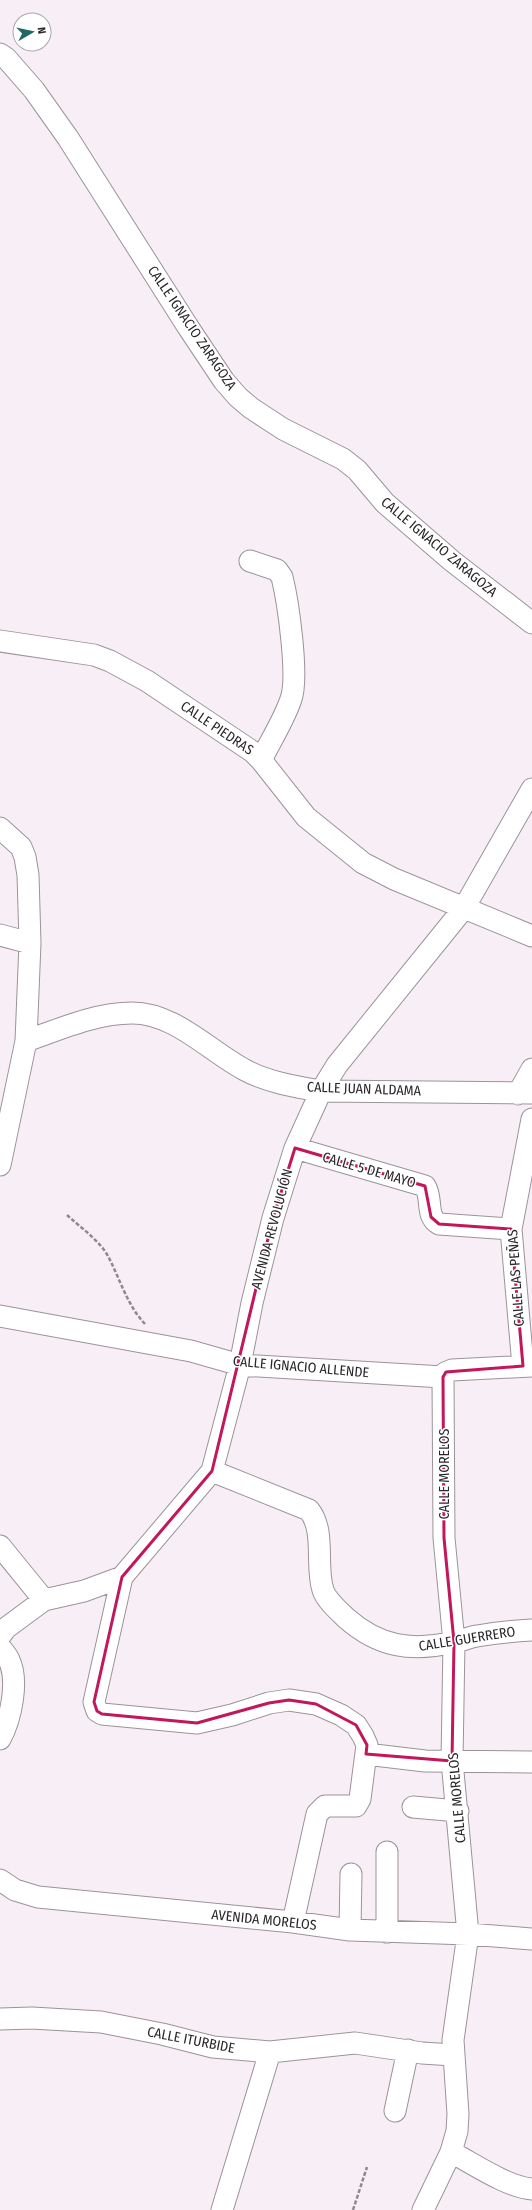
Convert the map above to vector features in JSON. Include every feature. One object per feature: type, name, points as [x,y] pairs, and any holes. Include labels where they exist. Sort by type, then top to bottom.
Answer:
[{"type":"street","name":"CALLE IGNACIO ZARAGOZA","points":[[0,54],[6,58],[39,96],[68,138],[188,327],[224,381],[238,397],[250,408],[283,429],[343,459],[357,470],[385,503],[452,561],[532,623]]},
{"type":"street","points":[[250,562],[276,570],[282,577],[294,681],[291,698],[261,760]]},
{"type":"street","name":"CALLE PIEDRAS","points":[[0,641],[94,655],[110,660],[147,680],[253,752],[306,817],[340,846],[363,863],[394,878],[532,936]]},
{"type":"street","name":"AVENIDA REVOLUCIÓN","points":[[366,1754],[367,1745],[356,1725],[342,1715],[316,1704],[289,1700],[270,1703],[232,1715],[198,1723],[102,1714],[97,1711],[94,1702],[122,1577],[212,1471],[240,1365],[252,1302],[273,1218],[295,1148],[321,1091],[337,1065],[464,908],[532,789]]},
{"type":"street","points":[[0,828],[21,847],[26,857],[30,942],[26,1041],[0,1165]]},
{"type":"street","points":[[0,935],[30,942]]},
{"type":"street","name":"CALLE JUAN ALDAMA","points":[[26,1041],[82,1022],[116,1014],[133,1013],[151,1015],[164,1019],[244,1070],[259,1076],[321,1091],[525,1094]]},
{"type":"street","points":[[525,1094],[532,1069]]},
{"type":"street","name":"CALLE LAS PEÑAS","points":[[528,1366],[511,1229],[532,1119]]},
{"type":"street","name":"CALLE 5 DE MAYO","points":[[295,1148],[425,1186],[428,1194],[431,1217],[439,1224],[511,1229]]},
{"type":"street","name":"CALLE IGNACIO ALLENDE","points":[[0,1316],[191,1351],[240,1365],[443,1377],[445,1373],[452,1370],[528,1366]]},
{"type":"street","name":"CALLE MORELOS","points":[[423,2210],[451,2152],[458,2114],[454,2040],[468,1934],[458,1811],[452,1762],[454,1642],[444,1538],[443,1377]]},
{"type":"street","name":"CALLE GUERRERO","points":[[212,1471],[309,1510],[316,1525],[320,1582],[324,1593],[342,1614],[367,1635],[401,1647],[422,1648],[476,1636],[532,1630]]},
{"type":"street","points":[[0,1546],[44,1600]]},
{"type":"street","points":[[0,1636],[6,1628],[44,1600],[84,1591],[122,1577]]},
{"type":"street","points":[[0,1647],[9,1660],[13,1677],[11,1700],[5,1729],[0,1739]]},
{"type":"street","points":[[293,1922],[317,1814],[325,1806],[356,1806],[360,1800],[366,1754],[452,1762],[532,1762]]},
{"type":"street","points":[[413,1807],[458,1811]]},
{"type":"street","points":[[387,1852],[387,1932]]},
{"type":"street","points":[[350,1930],[351,1874]]},
{"type":"street","name":"AVENIDA MORELOS","points":[[0,1880],[15,1890],[38,1897],[293,1922],[350,1930],[468,1934],[532,1939]]},
{"type":"street","name":"CALLE ITURBIDE","points":[[0,2019],[32,2018],[101,2022],[162,2034],[213,2047],[270,2052],[355,2043],[454,2055]]},
{"type":"street","points":[[395,2111],[408,2050]]},
{"type":"street","points":[[222,2210],[270,2052]]},
{"type":"street","points":[[451,2152],[508,2182],[524,2188],[532,2189]]},
{"type":"path","points":[[67,1215],[100,1244],[108,1256],[131,1304],[147,1326]]},
{"type":"path","points":[[353,2210],[367,2167]]},
{"type":"highlighted area","points":[[295,1148],[425,1186],[431,1217],[439,1224],[511,1229],[523,1366],[446,1372],[443,1377],[444,1538],[454,1642],[452,1761],[366,1754],[367,1745],[356,1725],[316,1704],[289,1700],[269,1703],[197,1723],[102,1714],[97,1711],[94,1702],[122,1577],[212,1471],[273,1218]]}]
